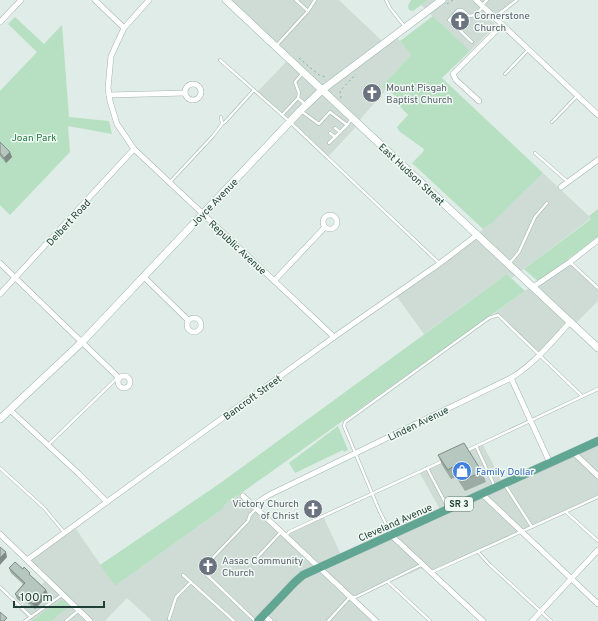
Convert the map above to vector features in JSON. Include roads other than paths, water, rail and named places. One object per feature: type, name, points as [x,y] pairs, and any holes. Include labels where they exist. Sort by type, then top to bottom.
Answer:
[{"type":"main road","name":"Cleveland Avenue","points":[[258,621],[295,582],[319,567],[598,441]]},
{"type":"street","points":[[0,22],[20,0]]},
{"type":"street","points":[[95,0],[124,28]]},
{"type":"street","points":[[149,0],[124,28],[111,56],[108,88],[109,95],[185,93]]},
{"type":"street","name":"East Hudson Street","points":[[226,0],[598,348]]},
{"type":"street","name":"Joyce Avenue","points":[[0,419],[82,342],[303,108],[322,90],[442,0]]},
{"type":"street","points":[[476,0],[598,115]]},
{"type":"street","points":[[479,101],[456,80],[453,74],[502,25]]},
{"type":"street","name":"Republic Avenue","points":[[109,95],[117,124],[134,149],[334,337]]},
{"type":"street","name":"Delbert Road","points":[[0,294],[134,149]]},
{"type":"street","points":[[562,187],[598,160]]},
{"type":"street","points":[[274,281],[325,227]]},
{"type":"street","name":"Bancroft Street","points":[[27,560],[334,337],[439,264],[477,235]]},
{"type":"street","points":[[533,287],[570,262],[598,240]]},
{"type":"street","points":[[0,263],[119,378]]},
{"type":"street","points":[[144,277],[188,320]]},
{"type":"street","name":"Linden Avenue","points":[[256,507],[261,500],[269,495],[511,378],[519,373],[540,354],[570,322]]},
{"type":"street","points":[[511,378],[550,462]]},
{"type":"street","points":[[10,410],[107,502]]},
{"type":"street","points":[[573,452],[598,476]]},
{"type":"street","points":[[482,494],[598,604]]},
{"type":"street","points":[[243,496],[376,621]]},
{"type":"street","points":[[0,534],[90,621]]},
{"type":"street","points":[[391,535],[483,621]]},
{"type":"street","points":[[532,621],[598,550]]},
{"type":"street","points":[[264,615],[270,621]]},
{"type":"lane","points":[[296,0],[308,11]]},
{"type":"lane","points":[[276,47],[316,0]]},
{"type":"lane","points":[[386,0],[405,28]]},
{"type":"lane","points":[[472,42],[450,20],[458,10],[462,10],[469,16],[475,15],[487,0]]},
{"type":"lane","points":[[494,17],[517,0]]},
{"type":"lane","points":[[504,74],[529,50]]},
{"type":"lane","points":[[220,60],[290,122],[439,264]]},
{"type":"lane","points":[[303,72],[295,82],[299,93],[298,98],[303,108],[322,126]]},
{"type":"lane","points":[[170,182],[254,90]]},
{"type":"lane","points":[[552,122],[578,96]]},
{"type":"lane","points":[[282,115],[298,98]]},
{"type":"lane","points":[[319,124],[331,112],[346,125]]},
{"type":"lane","points":[[221,118],[222,124]]},
{"type":"lane","points":[[330,143],[352,118]]},
{"type":"lane","points":[[335,128],[340,132]]},
{"type":"lane","points":[[330,133],[335,137]]},
{"type":"lane","points":[[535,153],[568,182]]},
{"type":"lane","points":[[508,264],[519,252],[535,217],[547,203]]},
{"type":"lane","points":[[570,262],[598,288]]},
{"type":"lane","points":[[391,535],[344,426],[345,422],[489,318],[498,315],[582,396]]},
{"type":"lane","points":[[48,445],[119,378]]},
{"type":"lane","points":[[462,452],[598,389]]},
{"type":"lane","points":[[476,446],[495,488]]},
{"type":"lane","points":[[286,536],[289,532],[295,529],[448,459]]},
{"type":"lane","points":[[0,468],[44,508],[65,532]]},
{"type":"lane","points":[[427,468],[448,509]]},
{"type":"lane","points":[[504,483],[532,527]]},
{"type":"lane","points":[[432,573],[598,497]]},
{"type":"lane","points":[[254,621],[204,572],[203,568],[248,520],[256,507]]},
{"type":"lane","points":[[566,512],[598,541]]},
{"type":"lane","points":[[253,562],[281,532]]},
{"type":"lane","points":[[478,552],[490,565],[551,621]]},
{"type":"lane","points":[[328,621],[350,597],[356,597],[423,564]]},
{"type":"lane","points":[[183,575],[234,621]]},
{"type":"lane","points":[[169,620],[176,597],[191,582]]},
{"type":"lane","points":[[388,582],[430,621]]},
{"type":"lane","points":[[0,588],[31,617]]},
{"type":"lane","points":[[25,621],[63,595]]},
{"type":"lane","points":[[66,621],[79,610]]},
{"type":"place","name":"Cornerstone Church","points":[[460,21]]},
{"type":"place","name":"Mount Pisgah Baptist Church","points":[[372,93]]},
{"type":"place","name":"Family Dollar","points":[[462,471]]},
{"type":"place","name":"Victory Church of Christ","points":[[313,509]]},
{"type":"place","name":"Aasac Community Church","points":[[208,566]]},
{"type":"park label","name":"Joan Park","points":[[34,137]]}]
